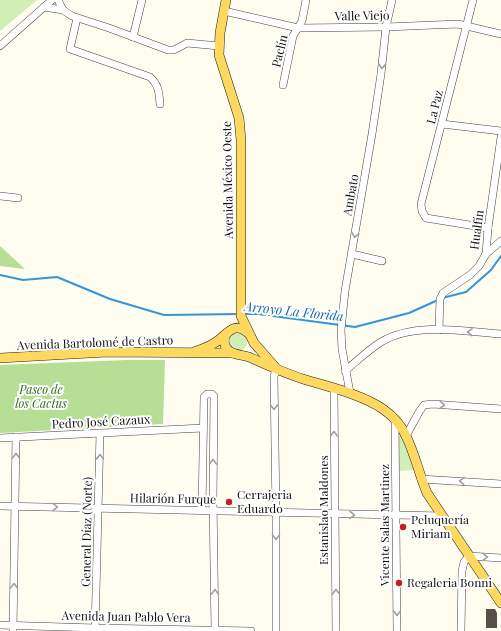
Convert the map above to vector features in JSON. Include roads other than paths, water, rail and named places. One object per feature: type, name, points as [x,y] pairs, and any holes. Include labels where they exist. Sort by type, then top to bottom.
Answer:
[{"type":"main road","name":"Avenida México Oeste","points":[[226,0],[219,46],[220,62],[239,118],[241,140],[241,311],[249,335]]},
{"type":"main road","points":[[227,333],[239,328],[249,335],[251,344],[249,348],[246,351],[236,354],[228,350],[225,346],[224,338],[227,333],[241,311]]},
{"type":"main road","name":"Avenida Bartolomé de Castro","points":[[190,352],[211,345],[227,333]]},
{"type":"main road","name":"Avenida Bartolomé de Castro","points":[[249,335],[276,368]]},
{"type":"main road","name":"Avenida Bartolomé de Castro","points":[[0,358],[107,352],[190,352],[202,354],[236,354],[292,375],[350,393],[377,405],[385,410],[395,420],[406,436],[427,493],[501,603]]},
{"type":"street","points":[[0,46],[52,0]]},
{"type":"street","points":[[58,0],[63,10]]},
{"type":"street","points":[[133,37],[142,0]]},
{"type":"street","name":"Paclín","points":[[283,85],[294,36],[302,21],[306,0]]},
{"type":"street","name":"Ambato","points":[[350,393],[342,349],[341,330],[345,291],[372,134],[386,27],[392,0]]},
{"type":"street","name":"La Paz","points":[[473,0],[421,204],[422,211],[426,218],[488,228]]},
{"type":"street","points":[[44,7],[63,10],[77,18],[168,50],[174,50],[187,43],[219,46]]},
{"type":"street","name":"Valle Viejo","points":[[224,11],[298,28],[458,24],[501,34]]},
{"type":"street","points":[[77,18],[70,49],[150,77],[158,88],[160,104]]},
{"type":"street","points":[[442,124],[501,131]]},
{"type":"street","name":"Hualfín","points":[[439,330],[440,299],[443,293],[470,276],[479,266],[486,254],[488,228],[501,137]]},
{"type":"street","points":[[0,196],[18,198]]},
{"type":"street","points":[[486,254],[501,241]]},
{"type":"street","points":[[352,254],[382,261]]},
{"type":"street","points":[[346,371],[369,350],[382,341],[410,332],[439,330],[501,334]]},
{"type":"street","points":[[276,368],[274,377],[276,631]]},
{"type":"street","name":"Estanislao Maldones","points":[[334,388],[336,631]]},
{"type":"street","points":[[202,510],[204,397],[207,394],[212,394],[214,396],[213,510],[215,631]]},
{"type":"street","points":[[406,436],[424,405],[432,404],[501,409]]},
{"type":"street","name":"Vicente Salas Martinez","points":[[395,420],[397,631]]},
{"type":"street","name":"Pedro José Cazaux","points":[[0,438],[203,428]]},
{"type":"street","name":"General Díaz (Norte)","points":[[96,630],[100,433]]},
{"type":"street","points":[[13,628],[16,438]]},
{"type":"street","points":[[421,479],[501,484]]},
{"type":"street","name":"Hilarión Furque","points":[[0,506],[442,516]]},
{"type":"street","points":[[462,631],[462,571],[464,562],[469,556],[501,558]]},
{"type":"street","name":"Avenida Juan Pablo Vera","points":[[0,625],[13,628],[96,630],[251,631]]},
{"type":"waterway","name":"Arroyo La Florida","points":[[442,298],[466,292],[491,270],[501,256]]},
{"type":"waterway","name":"Arroyo La Florida","points":[[0,275],[23,280],[57,277],[110,299],[164,315],[239,314]]},
{"type":"waterway","name":"Arroyo La Florida","points":[[244,314],[258,314],[355,327],[409,313],[438,300]]},
{"type":"place","name":"Cerrajeria Eduardo","points":[[229,502]]},
{"type":"place","name":"Peluquería Miriam","points":[[403,527]]},
{"type":"place","name":"Regaleria Bonni","points":[[399,583]]},
{"type":"park label","name":"Paseo de los Cactus","points":[[41,397]]}]
